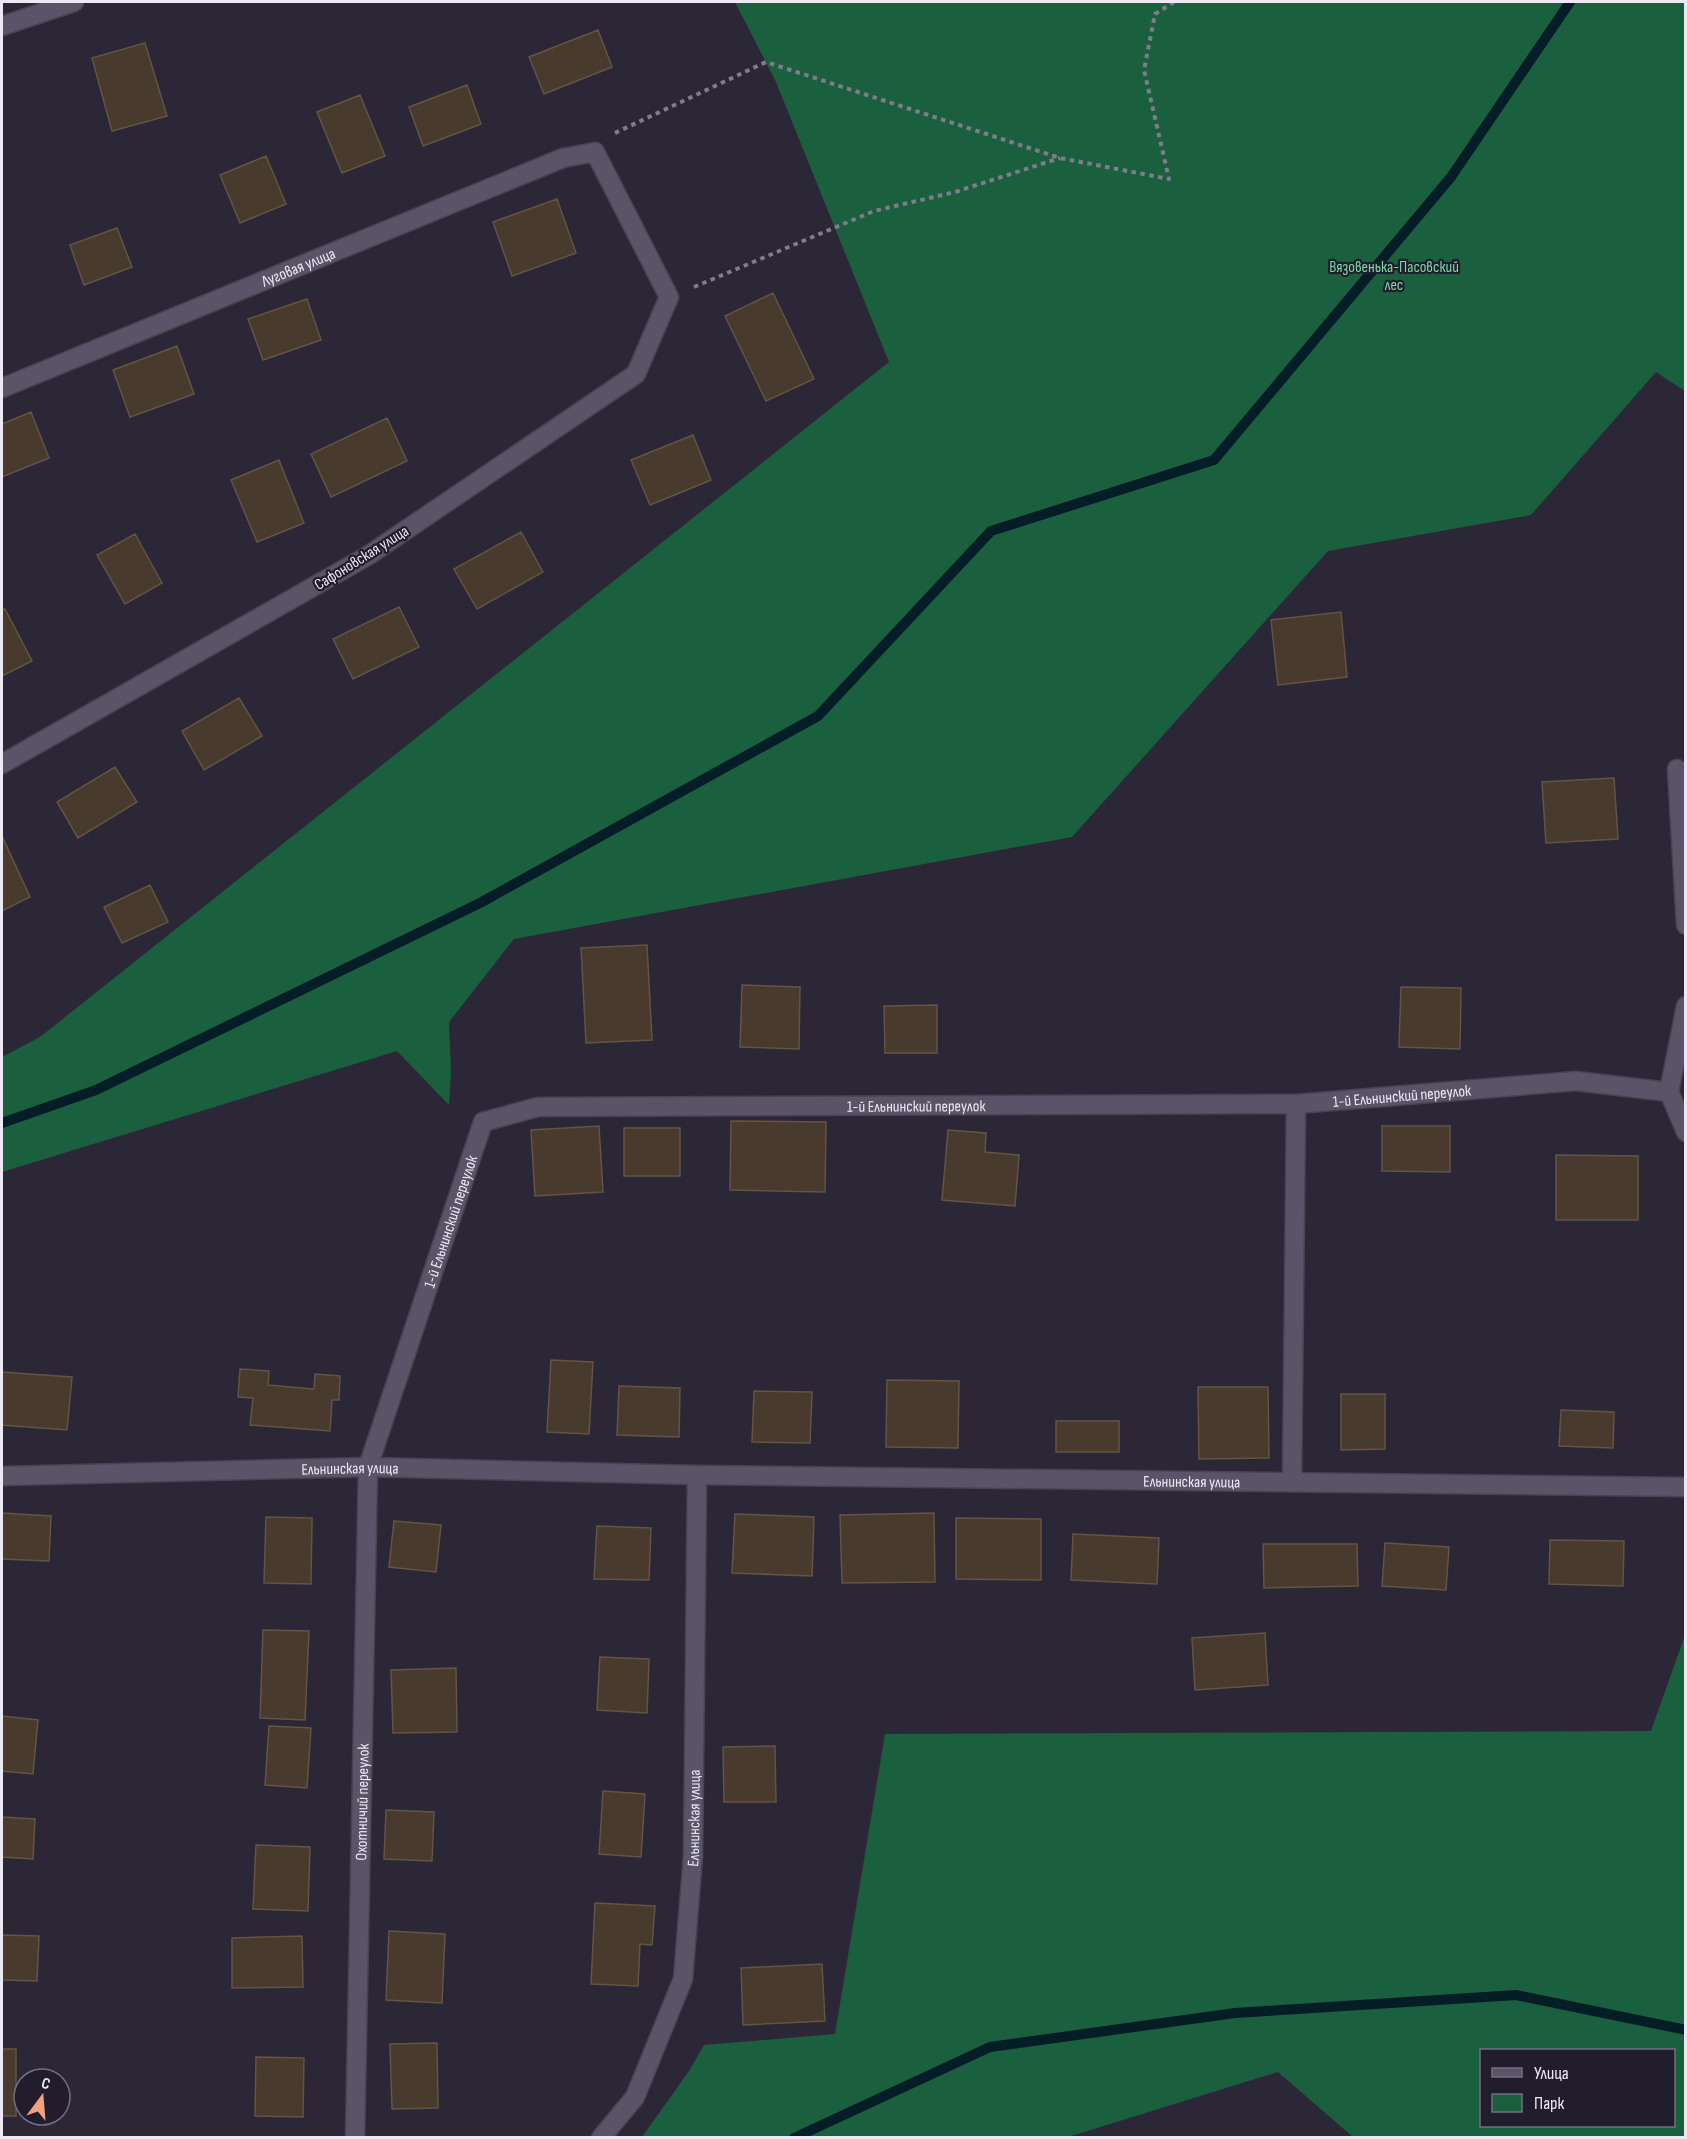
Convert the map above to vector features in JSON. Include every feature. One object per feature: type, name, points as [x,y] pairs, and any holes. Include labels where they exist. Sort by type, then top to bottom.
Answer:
[{"type":"street","points":[[2,26],[74,2]]},
{"type":"street","points":[[595,152],[669,297]]},
{"type":"street","name":"Луговая улица","points":[[2,388],[562,158],[595,152]]},
{"type":"street","name":"Сафоновская улица","points":[[2,764],[369,555],[636,374],[669,297]]},
{"type":"street","points":[[1677,769],[1686,925]]},
{"type":"street","points":[[1686,1006],[1669,1092],[1686,1132]]},
{"type":"street","name":"1-й Ельнинский переулок","points":[[368,1467],[483,1122],[538,1107],[1296,1104],[1576,1081],[1669,1092]]},
{"type":"street","points":[[1292,1482],[1296,1104]]},
{"type":"street","name":"Ельнинская улица","points":[[2,1476],[368,1467],[697,1475],[1686,1487]]},
{"type":"street","name":"Охотничий переулок","points":[[355,2138],[368,1467]]},
{"type":"street","name":"Ельнинская улица","points":[[601,2138],[635,2097],[683,1979],[693,1856],[697,1475]]},
{"type":"path","points":[[595,152],[614,134],[766,62],[1060,158],[1169,179],[1143,70],[1155,14],[1174,2]]},
{"type":"path","points":[[669,297],[874,212],[955,192],[1060,158]]},
{"type":"green space","name":"Вязовенька-Пасовский лес","points":[[735,2],[1685,2],[1685,391],[1656,372],[1531,515],[1328,551],[1072,837],[514,939],[449,1022],[451,1073],[449,1105],[397,1051],[2,1172],[2,1057],[40,1037],[889,362],[776,82]]},
{"type":"green space","points":[[1685,1635],[1685,2137],[1353,2137],[1278,2072],[1068,2137],[642,2137],[689,2071],[704,2045],[835,2034],[885,1734],[1651,1731]]},
{"type":"building","points":[[598,30],[612,67],[544,94],[529,57]]},
{"type":"building","points":[[145,43],[167,116],[112,131],[92,58]]},
{"type":"building","points":[[467,85],[481,124],[423,146],[409,107]]},
{"type":"building","points":[[360,95],[385,156],[342,173],[317,112]]},
{"type":"building","points":[[266,156],[286,204],[240,223],[220,175]]},
{"type":"building","points":[[557,199],[576,253],[512,276],[493,222]]},
{"type":"building","points":[[117,228],[132,267],[84,285],[70,245]]},
{"type":"building","points":[[773,293],[814,379],[766,401],[725,316]]},
{"type":"building","points":[[307,299],[321,340],[263,360],[248,319]]},
{"type":"building","points":[[177,346],[194,394],[130,417],[113,370]]},
{"type":"building","points":[[31,412],[49,458],[2,477],[2,424]]},
{"type":"building","points":[[387,418],[407,461],[331,497],[311,454]]},
{"type":"building","points":[[693,435],[711,480],[650,505],[631,460]]},
{"type":"building","points":[[279,460],[304,523],[257,542],[231,480]]},
{"type":"building","points":[[521,532],[543,572],[477,609],[454,569]]},
{"type":"building","points":[[135,534],[162,583],[125,604],[97,555]]},
{"type":"building","points":[[399,607],[419,647],[353,679],[333,639]]},
{"type":"building","points":[[5,609],[32,661],[2,676],[2,610]]},
{"type":"building","points":[[1341,612],[1347,677],[1278,685],[1271,620]]},
{"type":"building","points":[[239,698],[262,736],[204,770],[182,731]]},
{"type":"building","points":[[115,767],[137,802],[78,838],[57,802]]},
{"type":"building","points":[[1614,778],[1618,839],[1546,843],[1542,782]]},
{"type":"building","points":[[2,836],[30,897],[2,911]]},
{"type":"building","points":[[150,885],[168,922],[122,943],[104,907]]},
{"type":"building","points":[[647,945],[652,1040],[586,1043],[581,948]]},
{"type":"building","points":[[742,985],[800,987],[799,1049],[740,1047]]},
{"type":"building","points":[[1401,987],[1461,988],[1460,1049],[1399,1047]]},
{"type":"building","points":[[937,1005],[937,1053],[885,1053],[884,1006]]},
{"type":"building","points":[[731,1121],[826,1122],[825,1192],[730,1190]]},
{"type":"building","points":[[599,1126],[603,1192],[535,1196],[531,1130]]},
{"type":"building","points":[[1382,1126],[1450,1126],[1450,1172],[1382,1171]]},
{"type":"building","points":[[624,1128],[680,1128],[680,1176],[624,1176]]},
{"type":"building","points":[[948,1130],[986,1133],[985,1152],[1019,1155],[1015,1206],[942,1200]]},
{"type":"building","points":[[1556,1155],[1638,1156],[1638,1220],[1556,1220]]},
{"type":"building","points":[[551,1360],[593,1362],[589,1434],[547,1432]]},
{"type":"building","points":[[240,1369],[269,1371],[268,1385],[314,1389],[315,1374],[340,1376],[339,1400],[332,1400],[330,1431],[250,1425],[253,1398],[238,1397]]},
{"type":"building","points":[[2,1372],[72,1377],[67,1430],[2,1425]]},
{"type":"building","points":[[887,1380],[959,1381],[958,1448],[886,1447]]},
{"type":"building","points":[[619,1386],[680,1388],[679,1437],[617,1435]]},
{"type":"building","points":[[1198,1387],[1268,1387],[1269,1458],[1199,1459]]},
{"type":"building","points":[[754,1391],[812,1392],[810,1443],[752,1442]]},
{"type":"building","points":[[1341,1394],[1385,1394],[1385,1449],[1341,1450]]},
{"type":"building","points":[[1561,1410],[1614,1412],[1613,1448],[1559,1446]]},
{"type":"building","points":[[1056,1421],[1119,1421],[1119,1452],[1056,1452]]},
{"type":"building","points":[[2,1513],[51,1516],[49,1561],[2,1559]]},
{"type":"building","points":[[934,1513],[935,1582],[842,1583],[840,1515]]},
{"type":"building","points":[[735,1514],[814,1517],[812,1576],[732,1573]]},
{"type":"building","points":[[266,1517],[312,1518],[311,1584],[264,1583]]},
{"type":"building","points":[[956,1518],[1041,1519],[1041,1580],[956,1579]]},
{"type":"building","points":[[394,1521],[441,1525],[436,1572],[389,1567]]},
{"type":"building","points":[[597,1526],[651,1528],[649,1580],[594,1579]]},
{"type":"building","points":[[1073,1534],[1159,1538],[1157,1584],[1071,1580]]},
{"type":"building","points":[[1550,1540],[1624,1541],[1623,1586],[1549,1584]]},
{"type":"building","points":[[1385,1543],[1449,1547],[1446,1590],[1382,1586]]},
{"type":"building","points":[[1263,1544],[1357,1544],[1358,1586],[1264,1588]]},
{"type":"building","points":[[263,1630],[309,1631],[305,1720],[260,1718]]},
{"type":"building","points":[[1265,1633],[1268,1685],[1195,1690],[1192,1638]]},
{"type":"building","points":[[600,1657],[649,1659],[647,1713],[597,1710]]},
{"type":"building","points":[[456,1668],[457,1732],[393,1733],[391,1670]]},
{"type":"building","points":[[2,1716],[38,1720],[33,1774],[2,1771]]},
{"type":"building","points":[[269,1726],[311,1728],[307,1788],[265,1785]]},
{"type":"building","points":[[775,1746],[776,1802],[724,1802],[723,1747]]},
{"type":"building","points":[[603,1791],[645,1794],[641,1857],[599,1854]]},
{"type":"building","points":[[386,1810],[434,1812],[432,1861],[384,1859]]},
{"type":"building","points":[[2,1817],[35,1819],[33,1859],[2,1857]]},
{"type":"building","points":[[256,1845],[310,1847],[308,1911],[253,1909]]},
{"type":"building","points":[[595,1903],[655,1906],[652,1945],[640,1944],[638,1986],[591,1984]]},
{"type":"building","points":[[389,1931],[445,1934],[442,2003],[386,2000]]},
{"type":"building","points":[[2,1935],[39,1936],[37,1981],[2,1980]]},
{"type":"building","points":[[302,1936],[303,1987],[232,1988],[232,1938]]},
{"type":"building","points":[[822,1964],[825,2021],[743,2025],[741,1968]]},
{"type":"building","points":[[437,2043],[438,2108],[392,2109],[390,2044]]},
{"type":"building","points":[[2,2049],[16,2049],[16,2067],[12,2067],[12,2116],[2,2116]]},
{"type":"building","points":[[256,2057],[304,2058],[303,2117],[255,2116]]},
{"type":"waterway","points":[[2,1123],[96,1090],[480,903],[818,716],[991,531],[1214,460],[1451,177],[1570,2]]},
{"type":"waterway","points":[[794,2138],[990,2047],[1235,2013],[1516,1995],[1686,2030]]}]
